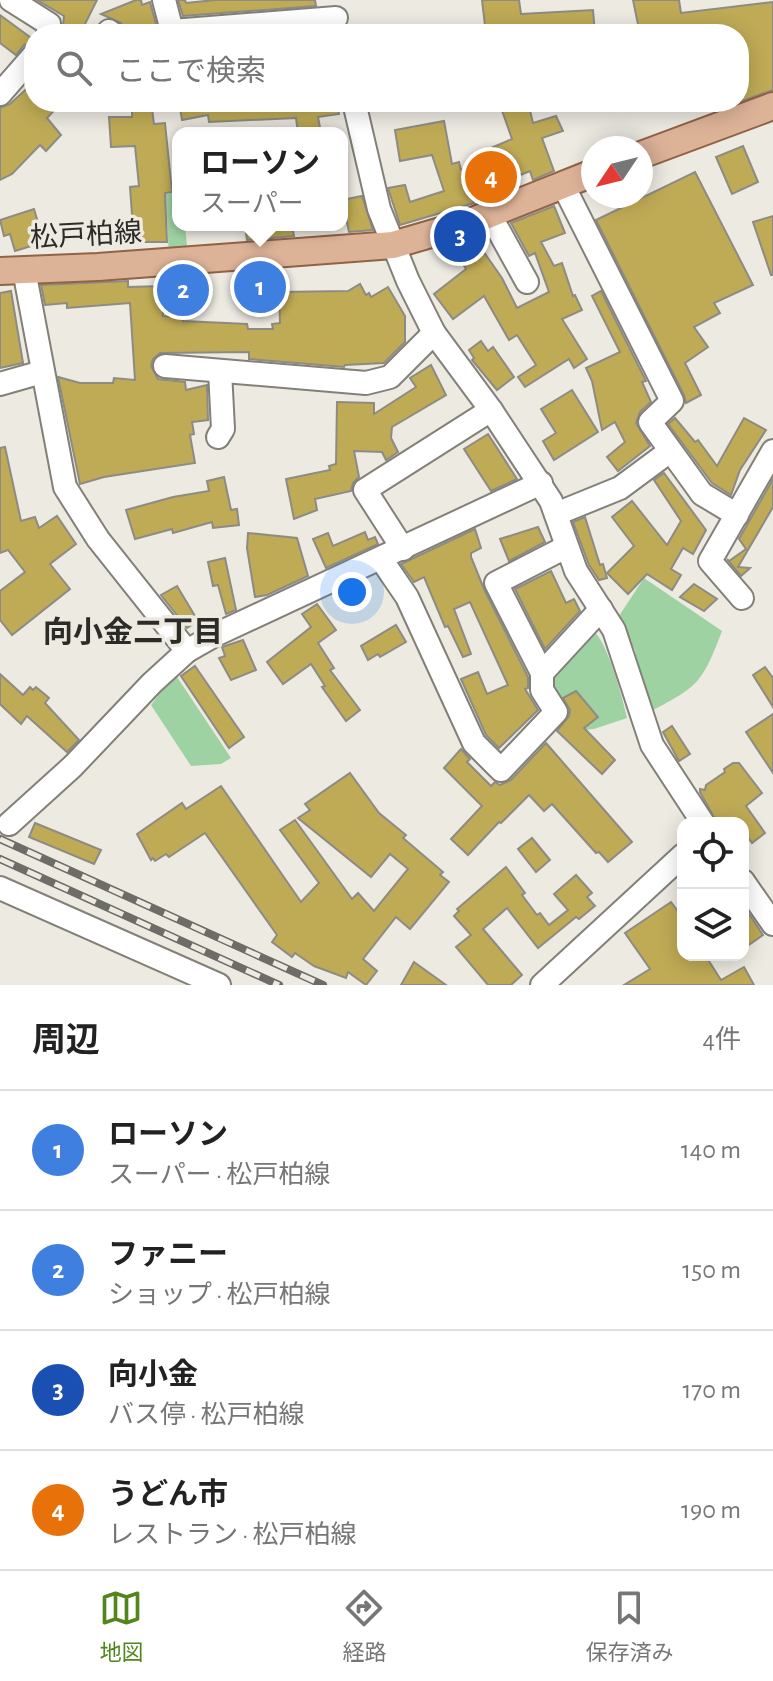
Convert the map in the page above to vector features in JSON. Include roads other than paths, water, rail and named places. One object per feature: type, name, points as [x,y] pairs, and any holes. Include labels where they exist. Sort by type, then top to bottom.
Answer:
[{"type":"main road","points":[[653,151],[773,106]]},
{"type":"main road","name":"松戸柏線","points":[[12,270],[98,267],[393,245],[490,215],[581,178]]},
{"type":"street","points":[[11,0],[49,24]]},
{"type":"street","points":[[164,0],[168,24]]},
{"type":"street","points":[[273,24],[336,17]]},
{"type":"street","points":[[0,94],[24,66]]},
{"type":"street","points":[[356,112],[379,209],[434,333],[541,483],[556,514],[576,571],[614,630],[652,745],[699,817]]},
{"type":"street","points":[[563,185],[672,401],[650,422],[702,494],[737,515]]},
{"type":"street","points":[[490,215],[527,282]]},
{"type":"street","points":[[12,270],[42,372],[65,487],[74,505],[187,651]]},
{"type":"street","points":[[165,366],[366,383],[390,377],[434,333]]},
{"type":"street","points":[[218,437],[223,429],[220,371]]},
{"type":"street","points":[[0,384],[42,372]]},
{"type":"street","points":[[403,549],[365,490],[491,410]]},
{"type":"street","points":[[556,514],[620,488],[670,451]]},
{"type":"street","points":[[742,598],[710,561],[773,451]]},
{"type":"street","points":[[9,824],[73,766],[187,651],[215,635],[541,483]]},
{"type":"street","points":[[381,559],[407,597],[474,743],[501,770],[556,712],[542,690],[542,673],[496,583],[566,547]]},
{"type":"street","points":[[542,673],[601,609]]},
{"type":"street","points":[[542,985],[677,861]]},
{"type":"street","points":[[0,888],[219,985]]},
{"type":"street","points":[[749,889],[773,924]]},
{"type":"railway","points":[[0,839],[323,985]]},
{"type":"railway","points":[[0,859],[279,985]]},
{"type":"place","name":"うどん市","points":[[491,177]]},
{"type":"place","name":"向小金","points":[[460,236]]},
{"type":"place","name":"ローソン","points":[[260,287]]},
{"type":"place","name":"ファニー","points":[[183,290]]},
{"type":"district","name":"向小金二丁目","points":[[133,632]]}]
